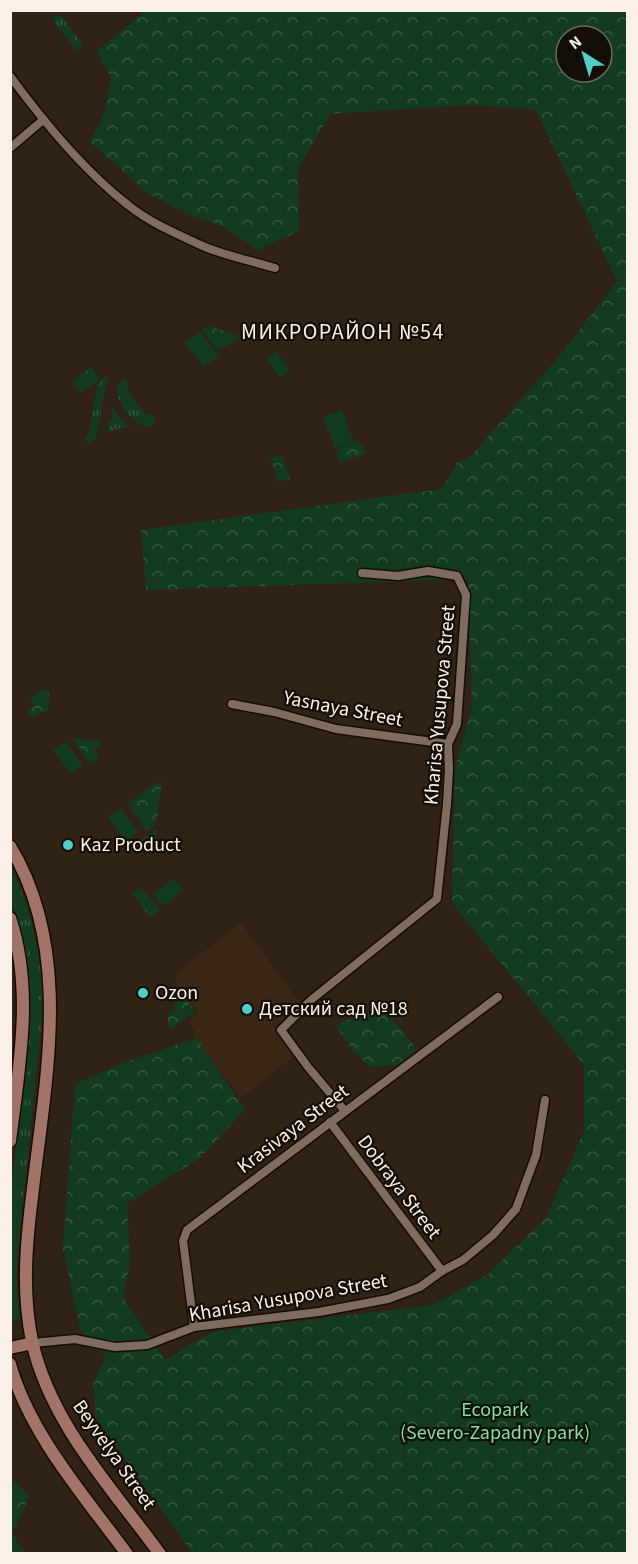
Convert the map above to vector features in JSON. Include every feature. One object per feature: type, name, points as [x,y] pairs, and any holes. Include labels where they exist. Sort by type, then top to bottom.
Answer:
[{"type":"main road","name":"Beyvelya Street","points":[[10,846],[29,885],[39,913],[50,976],[51,1005],[44,1088],[26,1244],[26,1302],[33,1343],[45,1381],[67,1426],[160,1554]]},
{"type":"main road","points":[[10,918],[22,971],[23,1005],[22,1040],[10,1141]]},
{"type":"main road","points":[[10,1348],[33,1343]]},
{"type":"main road","points":[[10,1364],[22,1397],[36,1424],[127,1554]]},
{"type":"street","points":[[10,76],[43,120],[82,162],[128,205],[152,221],[207,248],[275,268]]},
{"type":"street","points":[[10,148],[43,120]]},
{"type":"street","name":"Kharisa Yusupova Street","points":[[345,1111],[282,1034],[282,1026],[301,1012],[311,1000],[438,899],[447,804],[448,744],[457,724],[466,596],[458,576],[428,571],[398,576],[362,573]]},
{"type":"street","name":"Yasnaya Street","points":[[232,704],[274,712],[336,729],[448,744]]},
{"type":"street","name":"Krasivaya Street","points":[[194,1327],[183,1241],[187,1230],[498,997]]},
{"type":"street","name":"Kharisa Yusupova Street","points":[[33,1343],[75,1339],[115,1347],[147,1345],[194,1327],[319,1312],[388,1299],[420,1287],[442,1271],[463,1260],[493,1234],[516,1209],[536,1155],[545,1100]]},
{"type":"street","name":"Dobraya Street","points":[[330,1122],[442,1271]]},
{"type":"shaded area","name":"Детский сaд №18","points":[[241,923],[302,1006],[274,1027],[294,1056],[241,1098],[193,1035],[196,1033],[189,1023],[198,1012],[174,980],[178,977],[177,972]]},
{"type":"green space","name":"Ecopark (Severo-Zapadny park)","points":[[145,11],[627,11],[627,1553],[192,1553],[96,1418],[93,1383],[106,1357],[81,1332],[63,1249],[75,1084],[123,1063],[197,1038],[245,1110],[199,1159],[127,1203],[130,1262],[123,1297],[165,1360],[212,1332],[433,1305],[488,1274],[546,1218],[584,1131],[584,1065],[452,903],[455,768],[472,706],[468,579],[146,590],[141,530],[441,489],[457,463],[469,458],[562,353],[617,281],[536,110],[473,105],[330,114],[298,169],[299,231],[258,250],[224,227],[188,214],[150,195],[90,142],[104,114],[111,78],[97,51]]},
{"type":"green space","points":[[56,15],[62,17],[82,43],[79,50],[75,49],[54,22]]},
{"type":"green space","points":[[208,326],[240,336],[218,351],[202,330]]},
{"type":"green space","points":[[200,332],[219,356],[203,367],[185,343]]},
{"type":"green space","points":[[276,351],[290,370],[280,378],[266,359]]},
{"type":"green space","points":[[91,367],[100,379],[81,393],[72,381]]},
{"type":"green space","points":[[108,375],[96,438],[89,444],[85,438],[88,435],[98,383]]},
{"type":"green space","points":[[124,379],[129,384],[127,390],[146,415],[151,414],[154,417],[156,421],[153,425],[146,427],[140,424],[125,411],[119,399],[117,385]]},
{"type":"green space","points":[[112,405],[120,418],[130,427],[115,429],[107,433],[109,421],[113,415],[111,414]]},
{"type":"green space","points":[[342,410],[354,442],[335,449],[323,417]]},
{"type":"green space","points":[[358,440],[367,453],[340,463],[336,451]]},
{"type":"green space","points":[[282,454],[290,479],[277,482],[271,458]]},
{"type":"green space","points":[[41,690],[49,690],[48,712],[41,712],[32,718],[27,712],[35,705],[30,698]]},
{"type":"green space","points":[[72,738],[100,741],[100,746],[95,750],[100,756],[90,764]]},
{"type":"green space","points":[[65,741],[83,765],[71,774],[53,750]]},
{"type":"green space","points":[[162,781],[156,824],[147,831],[127,804]]},
{"type":"green space","points":[[120,808],[138,832],[126,841],[108,817]]},
{"type":"green space","points":[[156,829],[154,852],[129,849]]},
{"type":"green space","points":[[10,864],[35,935],[41,970],[43,1009],[17,1260],[20,1319],[11,1321],[11,1192],[28,1043],[30,990],[22,934],[11,899]]},
{"type":"green space","points":[[174,878],[183,890],[163,906],[153,894]]},
{"type":"green space","points":[[141,887],[160,910],[150,917],[132,893]]},
{"type":"green space","points":[[174,984],[195,1011],[171,1029],[168,1025],[168,1015],[174,1010],[175,1003],[165,991]]},
{"type":"green space","points":[[384,1009],[417,1049],[398,1065],[369,1067],[352,1049],[336,1026],[344,1021]]},
{"type":"green space","points":[[11,1479],[30,1496],[12,1534],[25,1553],[11,1553]]},
{"type":"place","name":"Kaz Product","points":[[68,845]]},
{"type":"place","name":"Ozon","points":[[143,993]]},
{"type":"place","name":"Детский сaд №18","points":[[247,1009]]},
{"type":"district","name":"МИКРОРАЙОН №54","points":[[343,332]]}]
